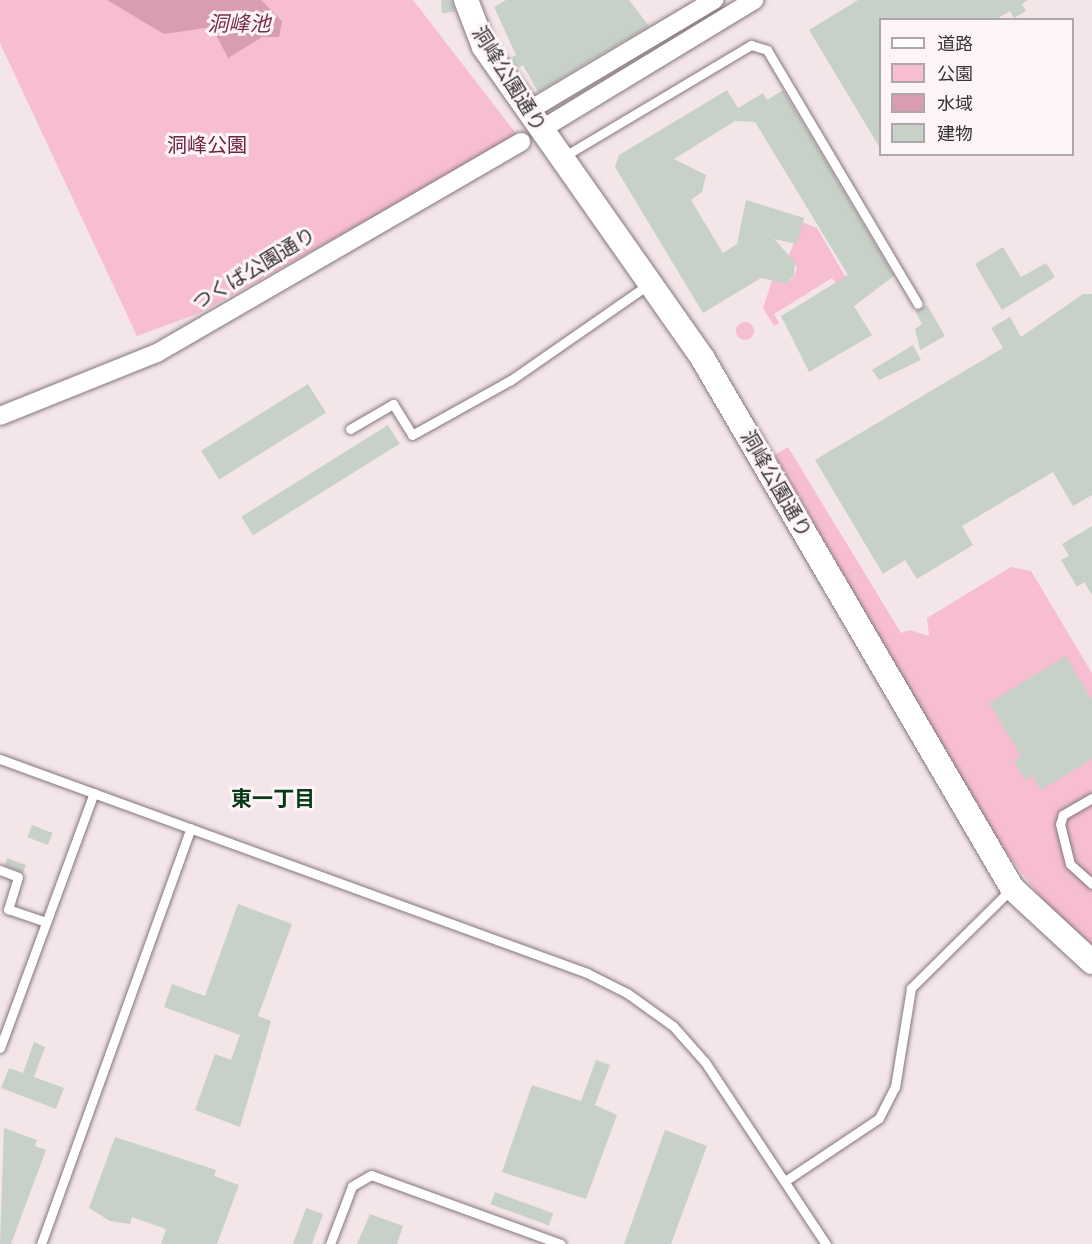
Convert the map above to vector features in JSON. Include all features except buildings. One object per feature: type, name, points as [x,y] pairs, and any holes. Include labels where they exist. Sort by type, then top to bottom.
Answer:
[{"type":"street","name":"洞峰公園通り","points":[[466,0],[484,47],[703,359],[1012,888],[1092,962]]},
{"type":"street","points":[[528,111],[714,0]]},
{"type":"street","points":[[552,123],[754,0]]},
{"type":"street","name":"つくば公園通り","points":[[0,416],[158,353],[521,142]]},
{"type":"lane","points":[[561,158],[751,45],[766,50],[918,304]]},
{"type":"lane","points":[[350,429],[393,404],[412,435],[511,381],[651,283]]},
{"type":"lane","points":[[0,759],[587,973],[627,993],[690,1044],[826,1244]]},
{"type":"lane","points":[[0,1048],[94,794]]},
{"type":"lane","points":[[1092,798],[1063,815],[1060,824],[1070,864],[1092,884]]},
{"type":"lane","points":[[40,1244],[192,828]]},
{"type":"lane","points":[[0,870],[18,877],[8,909],[46,922]]},
{"type":"lane","points":[[784,1181],[879,1118],[895,1087],[911,988],[1012,888]]},
{"type":"lane","points":[[330,1244],[352,1186],[371,1175],[542,1241],[561,1244]]},
{"type":"green space","name":"洞峰公園","points":[[0,0],[413,0],[518,136],[200,313],[137,336],[0,43]]},
{"type":"green space","points":[[802,222],[817,228],[856,295],[847,300],[832,278],[774,314],[779,323],[774,326],[763,308],[772,281],[785,284],[794,277],[797,267],[788,258]]},
{"type":"green space","points":[[745,322],[751,325],[754,331],[751,337],[745,340],[739,337],[736,331],[739,325]]},
{"type":"green space","points":[[788,447],[901,633],[910,630],[929,636],[927,618],[1011,567],[1031,571],[1092,673],[1092,945],[1049,908],[995,838],[775,455]]},
{"type":"water","name":"洞峰池","points":[[107,0],[261,0],[282,21],[279,37],[262,37],[228,58],[212,27],[164,34]]},
{"type":"district","name":"東一丁目","points":[[273,799]]}]
